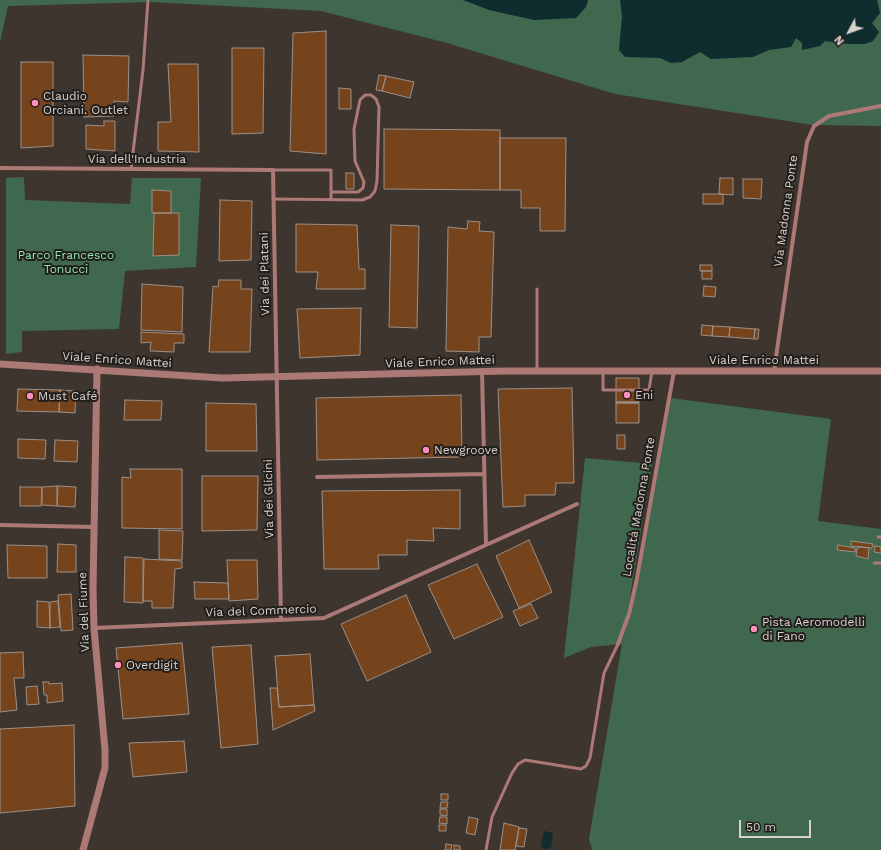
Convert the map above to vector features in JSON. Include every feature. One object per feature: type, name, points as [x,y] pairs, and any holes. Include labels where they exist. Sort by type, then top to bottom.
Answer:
[{"type":"street","name":"Via Madonna Ponte","points":[[774,371],[806,142],[814,126],[829,116],[881,106]]},
{"type":"street","name":"Via dell'Industria","points":[[0,168],[273,170]]},
{"type":"street","name":"Via dei Platani","points":[[273,170],[276,378]]},
{"type":"street","name":"Viale Enrico Mattei","points":[[0,364],[222,378],[276,378],[482,371],[881,371]]},
{"type":"street","name":"Via del Fiume","points":[[83,850],[105,768],[105,750],[94,628],[97,369]]},
{"type":"street","points":[[482,371],[486,545]]},
{"type":"street","name":"Località Madonna Ponte","points":[[618,644],[629,614],[637,578],[674,371]]},
{"type":"street","name":"Via dei Glicini","points":[[276,378],[281,620]]},
{"type":"street","points":[[317,477],[484,474]]},
{"type":"street","name":"Via del Commercio","points":[[94,628],[324,618],[577,504]]},
{"type":"street","points":[[0,525],[94,527]]},
{"type":"lane","points":[[131,169],[143,70],[148,0]]},
{"type":"lane","points":[[274,199],[362,200],[370,197],[375,191],[377,181],[379,108],[376,99],[371,95],[365,95],[360,100],[354,129],[355,161],[364,182],[363,188],[358,192],[331,192]]},
{"type":"lane","points":[[273,170],[331,170],[331,200]]},
{"type":"lane","points":[[536,289],[537,371]]},
{"type":"lane","points":[[603,371],[603,390],[649,390],[652,371]]},
{"type":"lane","points":[[874,562],[881,563]]},
{"type":"lane","points":[[486,850],[492,817],[512,773],[518,764],[525,760],[581,769],[588,762],[590,758],[604,673],[618,644]]},
{"type":"green space","points":[[0,0],[881,0],[881,126],[813,125],[615,94],[447,43],[321,11],[151,2],[8,6],[0,43]]},
{"type":"green space","name":"Parco Francesco Tonucci","points":[[24,177],[25,200],[130,204],[132,178],[201,178],[196,267],[125,271],[119,329],[22,331],[22,352],[6,354],[6,178]]},
{"type":"green space","name":"Pista Aeromodelli di Fano","points":[[671,398],[831,419],[818,521],[881,529],[881,850],[592,850],[589,839],[622,644],[591,647],[564,658],[585,458],[652,464],[623,639],[630,614]]},
{"type":"water","points":[[463,0],[588,0],[586,7],[576,18],[534,20],[489,10]]},
{"type":"water","points":[[620,0],[877,0],[880,13],[872,23],[879,32],[873,41],[865,44],[848,44],[825,41],[820,46],[802,50],[802,43],[796,38],[791,47],[769,50],[753,57],[711,59],[700,52],[682,62],[671,63],[660,58],[625,57],[619,50],[622,17]]},
{"type":"water","points":[[544,831],[553,833],[551,848],[545,849],[541,846]]},
{"type":"building","points":[[326,31],[326,154],[290,151],[293,33]]},
{"type":"building","points":[[232,48],[264,48],[263,133],[232,134]]},
{"type":"building","points":[[83,55],[129,56],[128,102],[114,101],[114,116],[84,117]]},
{"type":"building","points":[[21,62],[53,62],[53,146],[21,148]]},
{"type":"building","points":[[168,64],[198,64],[199,152],[158,151],[158,122],[171,122]]},
{"type":"building","points":[[379,75],[386,76],[382,91],[376,90]]},
{"type":"building","points":[[386,76],[414,82],[410,98],[382,91]]},
{"type":"building","points":[[339,88],[351,89],[351,109],[339,109]]},
{"type":"building","points":[[104,121],[115,121],[115,151],[86,149],[86,125],[104,126]]},
{"type":"building","points":[[384,129],[500,130],[500,190],[384,189]]},
{"type":"building","points":[[500,138],[566,138],[565,231],[540,231],[540,208],[521,208],[521,190],[500,190]]},
{"type":"building","points":[[346,173],[354,173],[354,189],[346,189]]},
{"type":"building","points":[[720,178],[733,178],[733,195],[719,194]]},
{"type":"building","points":[[743,179],[762,179],[761,199],[743,198]]},
{"type":"building","points":[[152,190],[171,191],[171,213],[152,213]]},
{"type":"building","points":[[703,194],[723,194],[723,204],[703,204]]},
{"type":"building","points":[[220,200],[252,201],[251,260],[219,261]]},
{"type":"building","points":[[154,213],[179,213],[179,255],[153,256]]},
{"type":"building","points":[[468,221],[480,222],[479,231],[494,232],[491,337],[479,337],[479,352],[446,351],[448,227],[467,229]]},
{"type":"building","points":[[296,224],[357,225],[359,269],[365,269],[365,289],[316,289],[318,272],[296,272]]},
{"type":"building","points":[[391,225],[419,226],[417,328],[389,327]]},
{"type":"building","points":[[700,265],[712,265],[712,271],[700,271]]},
{"type":"building","points":[[702,271],[712,271],[712,279],[702,279]]},
{"type":"building","points":[[219,280],[241,280],[241,289],[252,289],[250,352],[209,352],[213,286],[218,287]]},
{"type":"building","points":[[142,284],[183,287],[182,332],[141,330]]},
{"type":"building","points":[[704,286],[716,287],[715,297],[703,296]]},
{"type":"building","points":[[361,308],[360,355],[300,358],[297,309]]},
{"type":"building","points":[[702,325],[713,326],[712,336],[701,335]]},
{"type":"building","points":[[713,326],[730,327],[729,337],[712,336]]},
{"type":"building","points":[[730,327],[755,329],[754,339],[729,337]]},
{"type":"building","points":[[755,329],[759,329],[758,339],[754,339]]},
{"type":"building","points":[[141,332],[184,334],[184,343],[174,343],[174,352],[150,351],[151,342],[141,343]]},
{"type":"building","points":[[616,378],[639,378],[639,402],[616,402]]},
{"type":"building","points":[[572,388],[574,483],[556,483],[555,495],[525,495],[525,506],[503,507],[498,389]]},
{"type":"building","points":[[18,389],[60,390],[59,412],[17,411]]},
{"type":"building","points":[[60,390],[76,391],[75,413],[59,412]]},
{"type":"building","points":[[461,395],[462,457],[317,460],[316,398]]},
{"type":"building","points":[[125,400],[162,401],[161,420],[124,420]]},
{"type":"building","points":[[639,402],[639,403],[616,403]]},
{"type":"building","points":[[206,403],[256,404],[257,451],[206,451]]},
{"type":"building","points":[[616,403],[639,403],[639,423],[616,423]]},
{"type":"building","points":[[617,435],[625,435],[625,449],[617,449]]},
{"type":"building","points":[[18,439],[46,440],[45,459],[18,458]]},
{"type":"building","points":[[55,440],[78,441],[77,462],[54,461]]},
{"type":"building","points":[[130,469],[182,469],[182,529],[122,528],[122,477],[131,478]]},
{"type":"building","points":[[202,476],[258,476],[257,530],[202,531]]},
{"type":"building","points":[[57,486],[57,506],[42,505],[42,487]]},
{"type":"building","points":[[58,486],[76,487],[75,507],[57,506]]},
{"type":"building","points":[[20,487],[42,487],[41,506],[20,506]]},
{"type":"building","points":[[460,490],[460,529],[433,528],[434,541],[407,540],[407,555],[378,555],[379,569],[324,569],[322,491]]},
{"type":"building","points":[[159,530],[183,531],[182,560],[159,559]]},
{"type":"building","points":[[529,540],[552,592],[519,608],[496,556]]},
{"type":"building","points":[[851,541],[873,544],[872,548],[851,546]]},
{"type":"building","points":[[58,544],[76,545],[76,572],[57,572]]},
{"type":"building","points":[[7,545],[47,546],[47,578],[8,578]]},
{"type":"building","points":[[838,545],[855,548],[855,552],[837,550]]},
{"type":"building","points":[[875,546],[881,547],[881,553],[874,552]]},
{"type":"building","points":[[857,548],[869,548],[868,559],[856,556]]},
{"type":"building","points":[[125,557],[143,558],[143,603],[124,602]]},
{"type":"building","points":[[144,559],[182,561],[182,568],[175,569],[173,608],[152,608],[152,601],[143,601]]},
{"type":"building","points":[[227,560],[257,560],[258,599],[229,601]]},
{"type":"building","points":[[477,564],[503,617],[454,639],[428,585]]},
{"type":"building","points":[[194,582],[228,583],[229,599],[195,599]]},
{"type":"building","points":[[71,594],[73,630],[61,631],[58,595]]},
{"type":"building","points":[[406,595],[431,652],[367,681],[341,624]]},
{"type":"building","points":[[37,601],[49,602],[50,628],[37,627]]},
{"type":"building","points":[[58,601],[60,627],[50,628],[50,602]]},
{"type":"building","points":[[531,604],[538,618],[520,626],[513,611]]},
{"type":"building","points":[[182,643],[189,714],[123,719],[116,648]]},
{"type":"building","points":[[251,645],[258,744],[221,748],[212,647]]},
{"type":"building","points":[[23,652],[24,678],[14,678],[17,710],[0,712],[0,653]]},
{"type":"building","points":[[310,654],[314,705],[279,707],[275,656]]},
{"type":"building","points":[[43,682],[49,682],[49,684],[62,683],[63,701],[47,703],[47,695],[44,695]]},
{"type":"building","points":[[37,686],[39,704],[27,705],[26,687]]},
{"type":"building","points":[[270,688],[277,688],[279,707],[314,705],[315,711],[273,730]]},
{"type":"building","points":[[74,725],[75,806],[0,813],[0,729]]},
{"type":"building","points":[[184,741],[187,772],[133,777],[129,743]]},
{"type":"building","points":[[441,794],[448,794],[448,800],[441,800]]},
{"type":"building","points":[[441,802],[448,802],[447,808],[440,808]]},
{"type":"building","points":[[440,809],[447,809],[447,816],[440,815]]},
{"type":"building","points":[[440,817],[447,817],[447,824],[439,823]]},
{"type":"building","points":[[469,817],[478,819],[475,835],[466,833]]},
{"type":"building","points":[[504,823],[519,827],[515,850],[500,850]]},
{"type":"building","points":[[439,825],[446,825],[446,831],[439,831]]},
{"type":"building","points":[[519,828],[527,829],[524,847],[516,846]]},
{"type":"building","points":[[446,844],[452,845],[451,850],[445,850]]},
{"type":"building","points":[[454,845],[460,846],[460,850],[454,850]]},
{"type":"place","name":"Claudio Orciani. Outlet","points":[[35,103]]},
{"type":"place","name":"Eni","points":[[627,395]]},
{"type":"place","name":"Must Café","points":[[30,396]]},
{"type":"place","name":"Newgroove","points":[[426,450]]},
{"type":"place","name":"Pista Aeromodelli di Fano","points":[[754,629]]},
{"type":"place","name":"Overdigit","points":[[118,665]]}]
